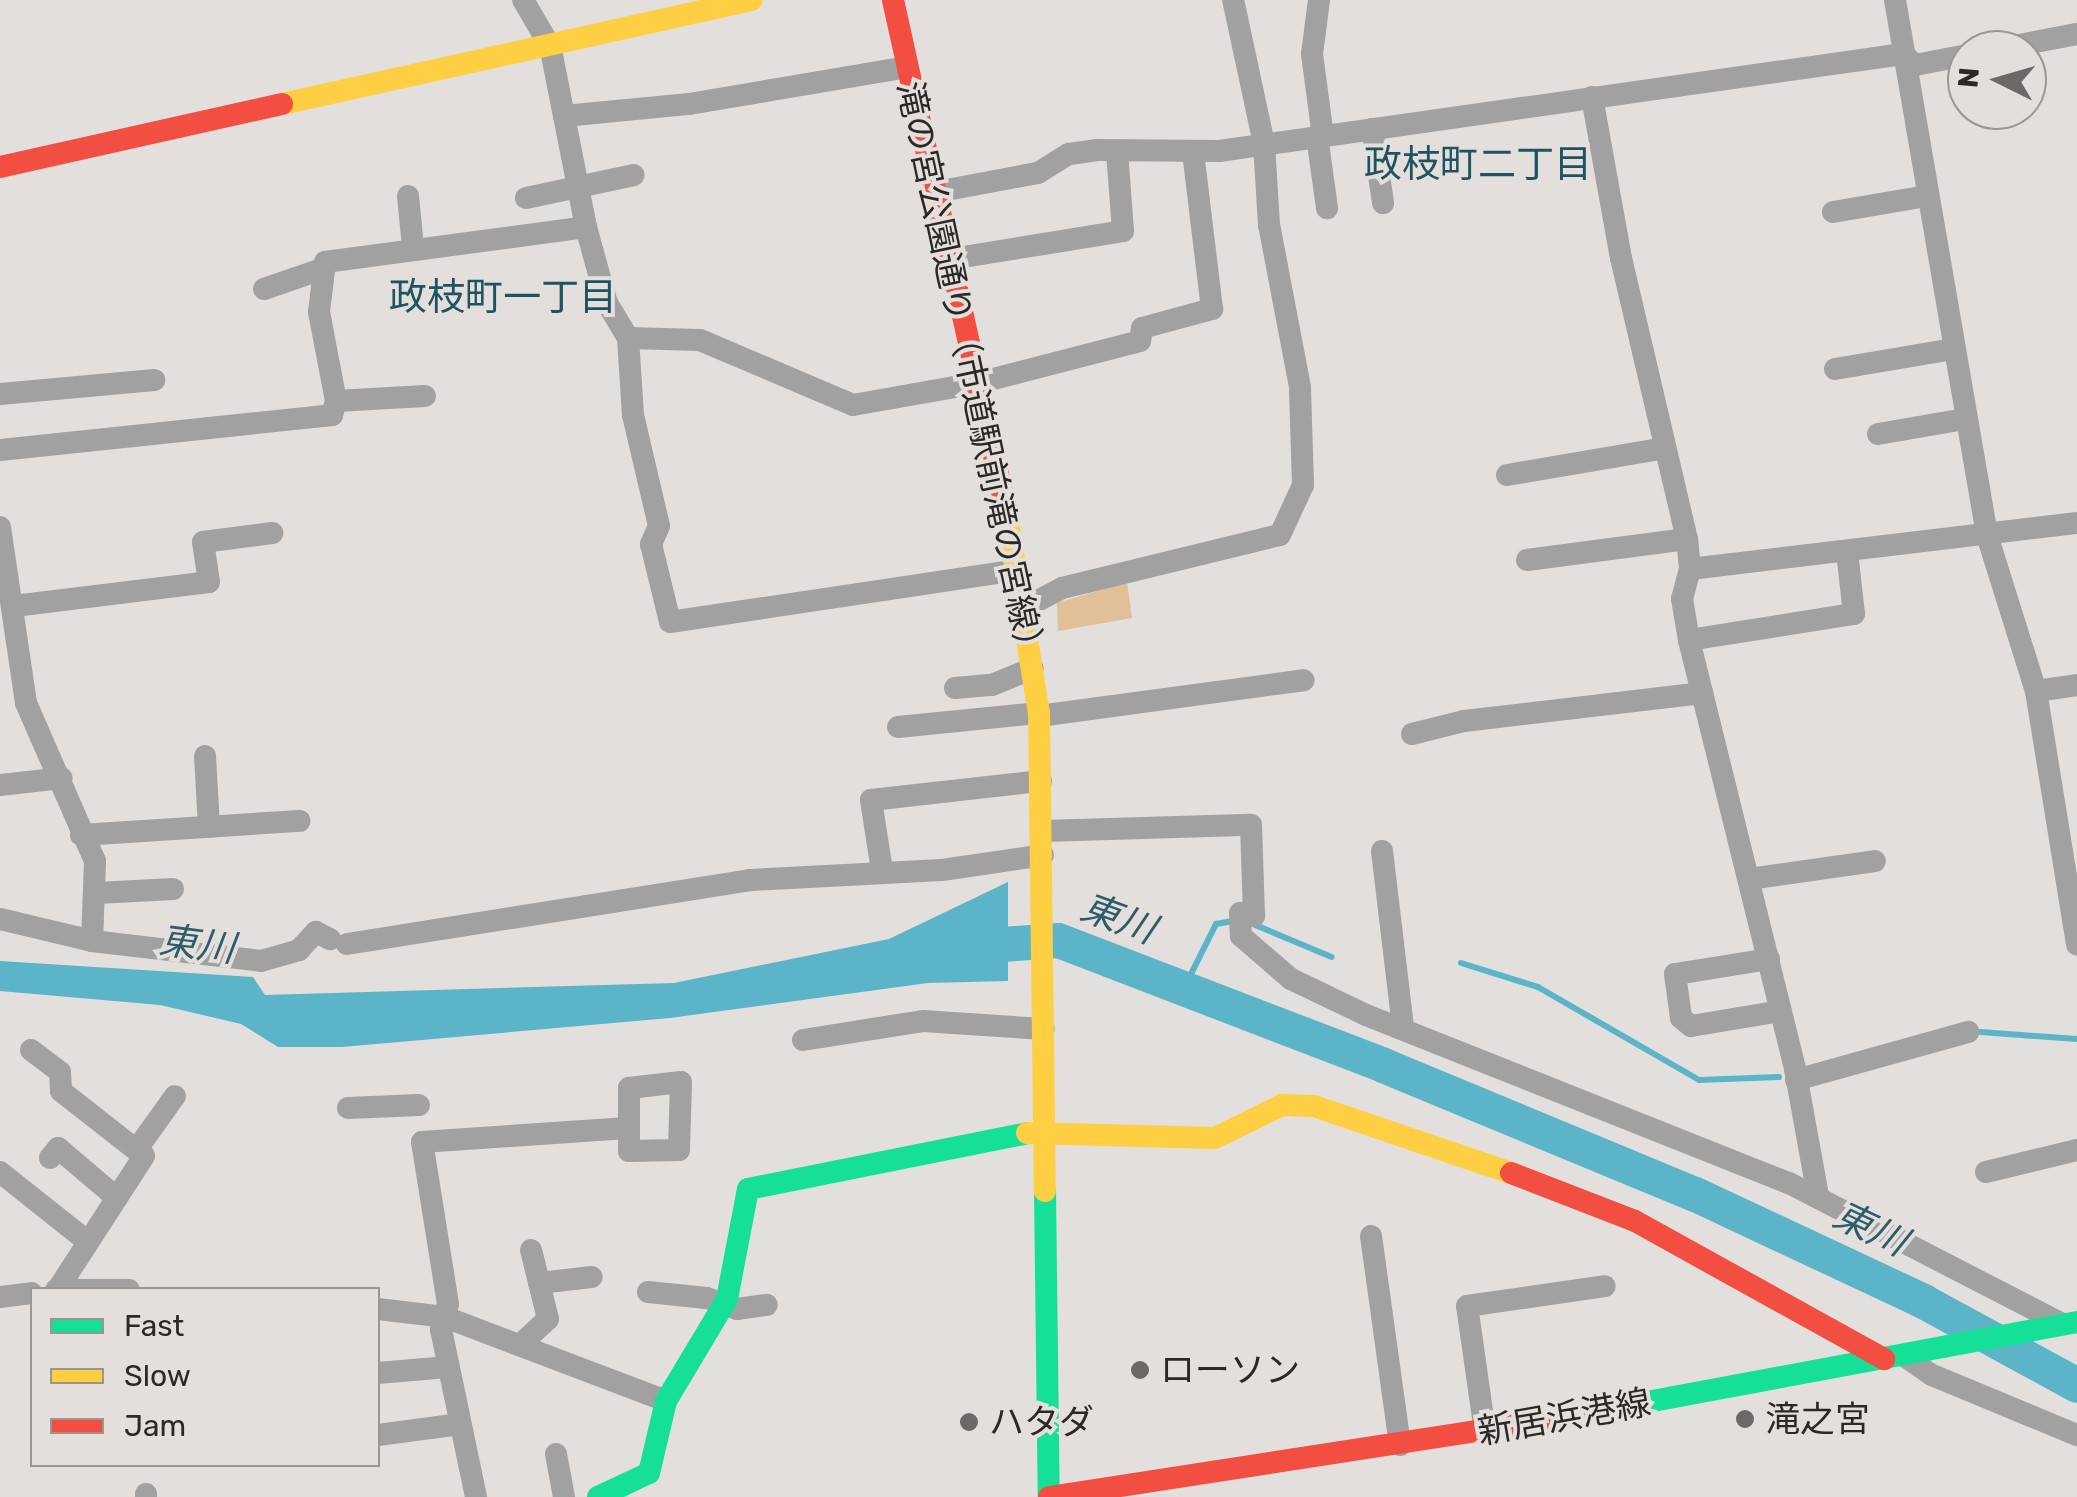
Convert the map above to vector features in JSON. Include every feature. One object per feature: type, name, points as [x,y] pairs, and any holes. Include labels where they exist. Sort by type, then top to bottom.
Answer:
[{"type":"street","points":[[523,0],[550,46],[586,228],[607,303],[628,338],[633,416],[659,526],[651,544],[670,622],[1019,570]]},
{"type":"street","points":[[0,167],[752,0]]},
{"type":"street","name":"滝の宮公園通り（市道駅前滝の宮線）","points":[[893,0],[1026,606],[1039,714],[1042,781],[1044,1029]]},
{"type":"street","points":[[1026,606],[1062,588],[1280,535],[1290,523],[1303,484],[1305,450],[1269,225],[1264,144],[1232,0]]},
{"type":"street","points":[[1319,0],[1312,54],[1327,208]]},
{"type":"street","points":[[1895,0],[1987,536],[2036,691],[2070,855],[2077,944]]},
{"type":"street","points":[[2047,40],[2077,34]]},
{"type":"street","points":[[936,192],[1038,173],[1069,154],[1193,151],[1264,144],[1903,54],[1916,65],[1947,59]]},
{"type":"street","points":[[564,116],[689,104],[907,67]]},
{"type":"street","points":[[1592,97],[1687,539],[1690,568],[1682,599],[1689,640],[1781,1012],[1818,1196]]},
{"type":"street","points":[[1372,129],[1383,203]]},
{"type":"street","points":[[950,259],[1123,231],[1118,151]]},
{"type":"street","points":[[628,338],[700,340],[853,406],[978,383],[1140,341],[1142,328],[1212,309],[1193,151]]},
{"type":"street","points":[[526,198],[634,175]]},
{"type":"street","points":[[408,196],[413,247]]},
{"type":"street","points":[[1833,212],[1927,196]]},
{"type":"street","points":[[0,450],[332,414],[336,401],[319,312],[324,262],[413,247],[472,246],[586,228]]},
{"type":"street","points":[[264,288],[322,269]]},
{"type":"street","points":[[1835,368],[1952,349]]},
{"type":"street","points":[[0,394],[154,380]]},
{"type":"street","points":[[336,401],[425,396]]},
{"type":"street","points":[[1878,434],[1965,419]]},
{"type":"street","points":[[1507,475],[1665,448]]},
{"type":"street","points":[[1690,568],[2077,523]]},
{"type":"street","points":[[0,527],[9,618],[26,702],[95,861],[97,893],[92,942]]},
{"type":"street","points":[[9,618],[209,582],[203,542],[272,533]]},
{"type":"street","points":[[1527,560],[1687,539]]},
{"type":"street","points":[[1689,640],[1854,614],[1847,552]]},
{"type":"street","points":[[955,687],[992,685],[1034,668]]},
{"type":"street","points":[[898,727],[1039,714],[1304,680]]},
{"type":"street","points":[[2036,691],[2077,685]]},
{"type":"street","points":[[1412,734],[1464,722],[1702,693]]},
{"type":"street","points":[[205,756],[209,827]]},
{"type":"street","points":[[0,785],[62,778]]},
{"type":"street","points":[[882,871],[870,800],[1042,781]]},
{"type":"street","points":[[81,835],[300,822]]},
{"type":"street","points":[[0,919],[92,942],[261,961],[299,950],[316,932],[338,942],[750,880],[942,870],[1043,851],[1251,825],[1254,916],[1241,925],[1291,979],[1818,1196],[2070,1323]]},
{"type":"street","points":[[1382,851],[1403,1026]]},
{"type":"street","points":[[1749,879],[1875,860]]},
{"type":"street","points":[[97,893],[173,889]]},
{"type":"street","points":[[1652,977],[1768,960]]},
{"type":"street","points":[[1676,974],[1681,1018],[1691,1026],[1781,1012]]},
{"type":"street","points":[[803,1040],[924,1021],[1044,1029],[1042,1132],[1049,1497]]},
{"type":"street","points":[[1796,1080],[1968,1032]]},
{"type":"street","points":[[31,1050],[60,1072],[61,1091],[144,1156],[58,1287]]},
{"type":"street","points":[[137,1150],[175,1096]]},
{"type":"street","points":[[348,1108],[419,1097],[422,1142],[448,1304],[444,1318],[448,1367],[476,1497]]},
{"type":"street","points":[[598,1497],[649,1473],[666,1400],[723,1306],[748,1189],[1042,1132],[1216,1138],[1282,1105],[1314,1106],[1434,1142],[1635,1221],[1894,1357],[2077,1435]]},
{"type":"street","points":[[422,1142],[628,1128]]},
{"type":"street","points":[[58,1148],[117,1198]]},
{"type":"street","points":[[1986,1172],[2077,1150]]},
{"type":"street","points":[[0,1172],[88,1242]]},
{"type":"street","points":[[1370,1236],[1400,1445]]},
{"type":"street","points":[[520,1346],[548,1319],[531,1250]]},
{"type":"street","points":[[540,1284],[592,1277]]},
{"type":"street","points":[[1485,1432],[1467,1306],[1605,1286]]},
{"type":"street","points":[[0,1298],[30,1292]]},
{"type":"street","points":[[648,1292],[723,1306],[767,1305]]},
{"type":"street","points":[[380,1308],[444,1318],[666,1400]]},
{"type":"street","name":"新居浜港線","points":[[1049,1497],[1485,1432],[2070,1323]]},
{"type":"street","points":[[380,1373],[448,1367]]},
{"type":"street","points":[[380,1435],[460,1424]]},
{"type":"street","points":[[556,1454],[564,1497]]},
{"type":"shaded area","points":[[1127,582],[1132,618],[1058,631],[1057,603]]},
{"type":"water","points":[[1008,882],[1008,981],[928,983],[670,1018],[342,1047],[278,1047],[241,1024],[160,1005],[0,991],[0,961],[253,977],[265,995],[674,983],[889,939]]},
{"type":"waterway","points":[[1184,988],[1216,924],[1233,921]]},
{"type":"waterway","points":[[1255,925],[1332,957]]},
{"type":"waterway","name":"東川","points":[[960,947],[1058,940],[1383,1065],[1695,1194],[1923,1301],[2077,1385]]},
{"type":"waterway","points":[[1461,963],[1538,987],[1699,1080],[1779,1077]]},
{"type":"waterway","points":[[1981,1032],[2077,1039]]},
{"type":"traffic: fast","points":[[598,1497],[649,1473],[666,1401],[727,1299],[748,1189],[1027,1133]]},
{"type":"traffic: fast","points":[[1045,1191],[1049,1497]]},
{"type":"traffic: fast","points":[[1561,1418],[2077,1322]]},
{"type":"traffic: slow","points":[[282,104],[752,0]]},
{"type":"traffic: slow","points":[[1006,510],[1039,713],[1045,1191]]},
{"type":"traffic: slow","points":[[1027,1133],[1215,1138],[1282,1105],[1314,1106],[1511,1173]]},
{"type":"traffic: jam","points":[[893,0],[1006,510]]},
{"type":"traffic: jam","points":[[0,167],[282,104]]},
{"type":"traffic: jam","points":[[1511,1173],[1635,1221],[1884,1359]]},
{"type":"traffic: jam","points":[[1049,1497],[1561,1418]]},
{"type":"place","name":"ローソン","points":[[1140,1370]]},
{"type":"place","name":"滝之宮","points":[[1745,1419]]},
{"type":"place","name":"ハタダ","points":[[969,1422]]},
{"type":"district","name":"政枝町二丁目","points":[[1478,165]]},
{"type":"district","name":"政枝町一丁目","points":[[503,298]]}]
